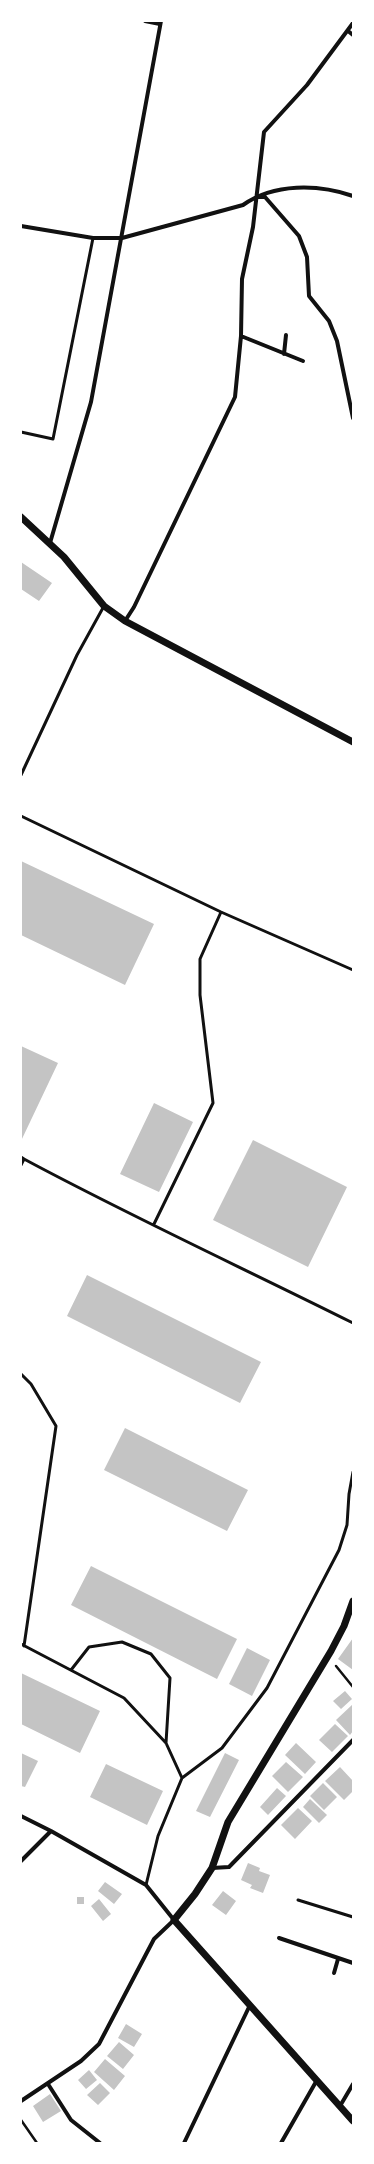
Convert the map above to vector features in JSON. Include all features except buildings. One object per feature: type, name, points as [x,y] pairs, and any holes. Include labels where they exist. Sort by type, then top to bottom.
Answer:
[{"type":"street","points":[[50,543],[91,402],[122,238],[161,23],[145,21]]},
{"type":"street","points":[[125,621],[134,607],[235,397],[241,336],[242,279],[253,227],[255,196],[264,132],[307,85],[353,23]]},
{"type":"street","points":[[348,31],[353,35]]},
{"type":"street","points":[[21,226],[93,238],[122,238],[243,205],[255,196],[277,190],[313,187],[353,196]]},
{"type":"street","points":[[255,196],[265,197],[299,236],[307,257],[309,296],[329,321],[337,341],[353,418]]},
{"type":"street","points":[[284,354],[286,335]]},
{"type":"street","points":[[241,336],[303,361]]},
{"type":"street","points":[[21,517],[64,557],[104,606],[125,621],[353,742]]},
{"type":"street","points":[[21,2101],[81,2061],[99,2044],[154,1939],[174,1920],[195,1894],[212,1868],[228,1822],[327,1659],[344,1626],[353,1601]]},
{"type":"street","points":[[212,1868],[229,1867],[353,1740]]},
{"type":"street","points":[[21,1816],[51,1831],[146,1885],[174,1920],[353,2120]]},
{"type":"street","points":[[21,1861],[51,1831]]},
{"type":"street","points":[[279,1938],[353,1963]]},
{"type":"street","points":[[334,1973],[338,1959]]},
{"type":"street","points":[[184,2143],[250,2006]]},
{"type":"street","points":[[281,2143],[317,2080]]},
{"type":"street","points":[[48,2084],[71,2120],[100,2143]]},
{"type":"street","points":[[340,2106],[353,2084]]},
{"type":"lane","points":[[21,432],[53,439],[93,238]]},
{"type":"lane","points":[[21,775],[77,655],[104,606]]},
{"type":"lane","points":[[21,816],[221,912],[353,970]]},
{"type":"lane","points":[[154,1224],[213,1103],[200,995],[200,959],[221,912]]},
{"type":"lane","points":[[21,1165],[22,1158],[104,1202],[154,1224],[353,1323]]},
{"type":"lane","points":[[21,1374],[31,1384],[56,1426],[22,1645],[124,1698],[166,1743],[182,1778]]},
{"type":"lane","points":[[146,1885],[158,1836],[182,1778],[222,1748],[268,1688],[339,1550],[347,1525],[349,1494],[353,1472]]},
{"type":"lane","points":[[71,1670],[89,1647],[122,1642],[151,1654],[170,1678],[166,1743]]},
{"type":"lane","points":[[298,1900],[353,1917]]},
{"type":"path","points":[[327,1659],[335,1665],[353,1687]]},
{"type":"path","points":[[21,2120],[36,2143]]}]
